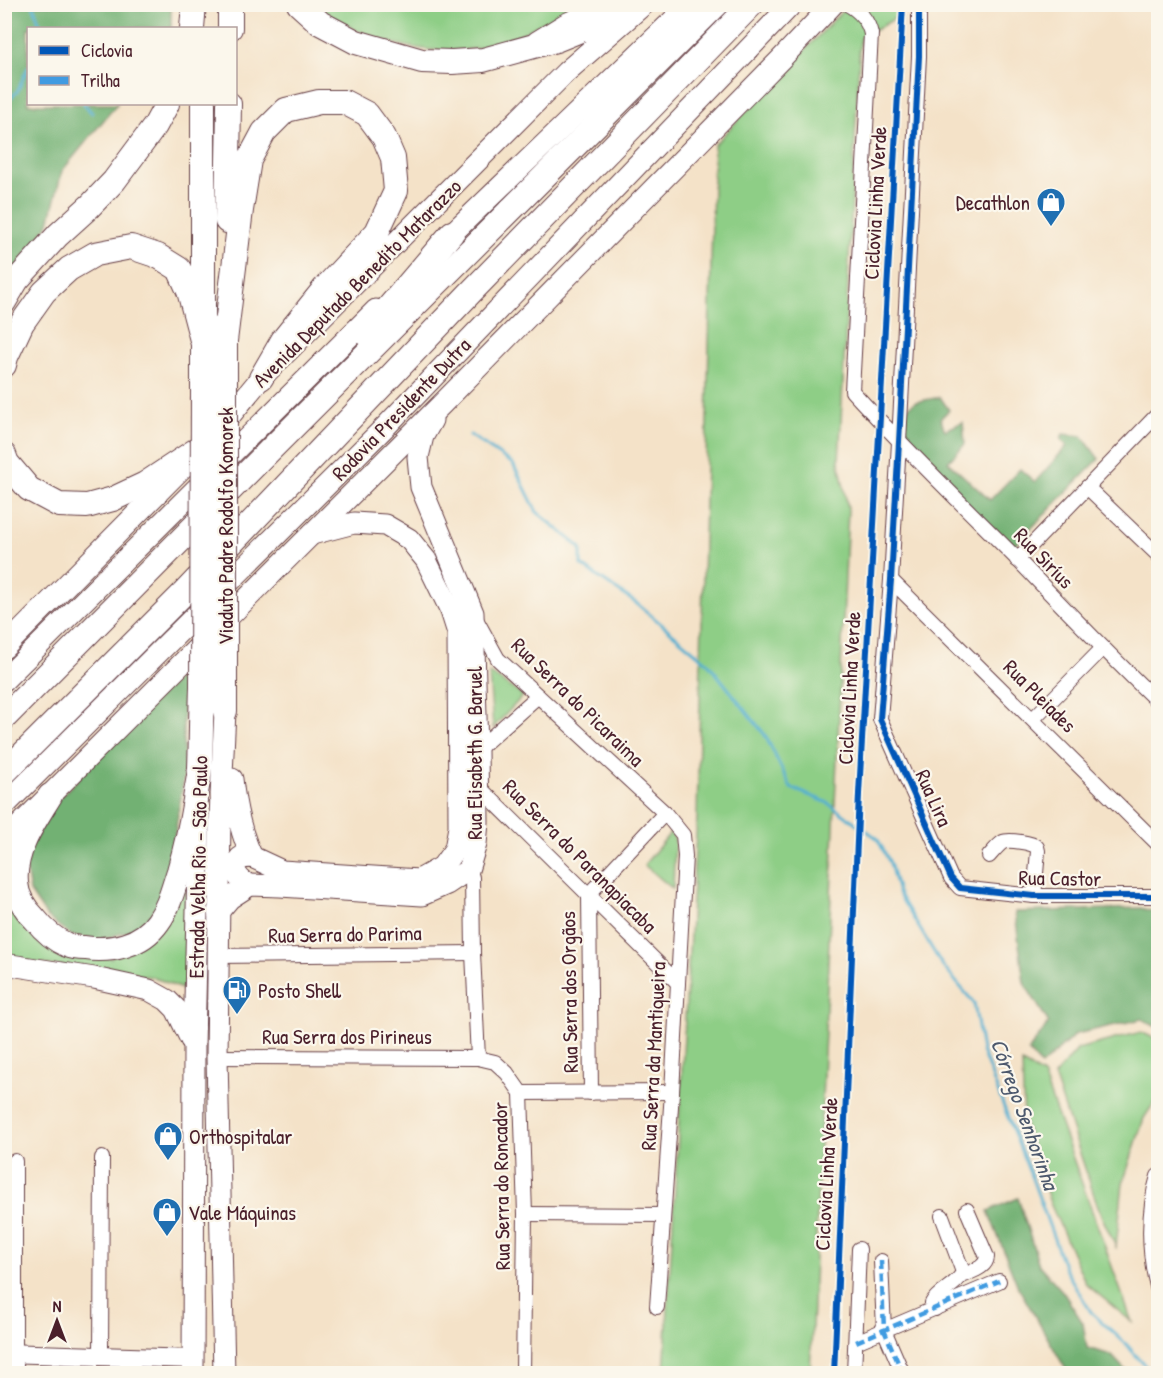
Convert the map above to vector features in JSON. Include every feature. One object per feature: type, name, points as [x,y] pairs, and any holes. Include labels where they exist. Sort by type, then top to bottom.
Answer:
[{"type":"highway","points":[[192,27],[194,4]]},
{"type":"highway","points":[[203,4],[203,27]]},
{"type":"highway","points":[[230,4],[230,27]]},
{"type":"highway","points":[[299,4],[320,23],[356,42],[422,61],[483,60],[518,51],[556,40],[593,25],[630,4]]},
{"type":"highway","points":[[4,718],[717,4]]},
{"type":"highway","name":"Rodovia Presidente Dutra","points":[[4,772],[183,594],[470,293],[752,4]]},
{"type":"highway","points":[[214,343],[249,160],[264,132],[286,110],[319,102],[344,102],[367,114],[384,137],[393,158],[396,191],[377,232],[325,288],[283,340],[261,378]]},
{"type":"highway","points":[[4,302],[17,280],[58,235],[114,182],[155,126],[166,105]]},
{"type":"highway","points":[[203,105],[214,343]]},
{"type":"highway","points":[[214,343],[229,105]]},
{"type":"highway","points":[[270,450],[452,233]]},
{"type":"highway","points":[[4,365],[22,322],[44,292],[69,269],[95,254],[131,247],[158,256],[179,269],[214,343]]},
{"type":"highway","name":"Viaduto Padre Rodolfo Komorek","points":[[214,343],[213,686],[225,711]]},
{"type":"highway","points":[[4,455],[7,463],[29,489],[59,505],[87,506],[113,499],[145,484],[207,443]]},
{"type":"highway","name":"Estrada Velha Rio - São Paulo","points":[[200,771],[213,686]]},
{"type":"highway","points":[[50,796],[22,844],[17,861],[17,890],[36,921],[67,945],[94,950],[116,947],[134,942],[147,934],[164,912],[171,898],[183,859],[200,771]]},
{"type":"main road","name":"Avenida Deputado Benedito Matarazzo","points":[[4,648],[207,443],[261,378],[566,72],[644,4]]},
{"type":"main road","points":[[4,680],[452,233],[690,4]]},
{"type":"main road","name":"Rodovia Presidente Dutra","points":[[4,806],[387,425],[792,4]]},
{"type":"main road","points":[[4,841],[442,404],[833,4]]},
{"type":"main road","name":"Rua Elisabeth G. Baruel","points":[[250,885],[422,895],[447,884],[468,870],[476,844],[478,822],[473,613],[421,487],[418,457],[423,436],[442,404]]},
{"type":"main road","name":"Rua Elisabeth G. Baruel","points":[[252,857],[282,871],[419,880],[442,867],[455,849],[459,828],[458,633],[451,611],[426,560],[409,539],[385,525],[354,523],[311,534]]},
{"type":"main road","points":[[218,912],[230,898],[250,885],[239,879],[235,870],[236,862],[240,858],[252,857],[245,842],[234,803],[225,711]]},
{"type":"main road","name":"Estrada Velha Rio - São Paulo","points":[[224,1374],[217,1057],[220,817],[225,711]]},
{"type":"main road","name":"Estrada Velha Rio - São Paulo","points":[[193,1366],[194,1047],[200,771]]},
{"type":"main road","points":[[4,964],[94,978],[149,990],[167,999],[177,1009],[194,1047]]},
{"type":"street","points":[[518,51],[564,21],[602,4]]},
{"type":"street","name":"Rua Siríus","points":[[847,4],[863,16],[871,34],[852,391],[899,442],[1158,702]]},
{"type":"street","points":[[891,580],[919,56],[919,4]]},
{"type":"street","points":[[1017,560],[1158,414]]},
{"type":"street","points":[[1087,487],[1158,555]]},
{"type":"street","name":"Rua Lira","points":[[891,580],[880,719],[951,878],[960,888]]},
{"type":"street","name":"Rua Pleiades","points":[[891,580],[1158,844]]},
{"type":"street","name":"Rua Serra do Picaraima","points":[[473,613],[498,659],[665,813]]},
{"type":"street","points":[[1034,719],[1103,648]]},
{"type":"street","points":[[477,750],[538,696]]},
{"type":"street","name":"Rua Serra do Paranapiacaba","points":[[477,784],[678,982]]},
{"type":"street","name":"Rua Serra dos Orgãos","points":[[591,1093],[589,894],[665,813]]},
{"type":"street","name":"Rua Serra da Mantiqueira","points":[[657,1307],[685,856],[683,835],[665,813]]},
{"type":"street","points":[[989,856],[1007,841],[1033,844],[1037,847],[1034,896]]},
{"type":"street","points":[[472,878],[478,1058]]},
{"type":"street","name":"Rua Castor","points":[[960,888],[1034,896],[1158,896]]},
{"type":"street","name":"Rua Serra do Parima","points":[[218,956],[473,953]]},
{"type":"street","name":"Rua Serra dos Pirineus","points":[[217,1057],[478,1058]]},
{"type":"street","name":"Rua Serra do Roncador","points":[[478,1058],[495,1062],[507,1073],[521,1093],[525,1215],[523,1374]]},
{"type":"street","points":[[521,1093],[672,1092]]},
{"type":"street","points":[[101,1355],[102,1158]]},
{"type":"street","points":[[15,1161],[10,1353],[17,1374]]},
{"type":"street","points":[[1158,1176],[1154,1191],[1155,1246],[1151,1260],[1158,1290]]},
{"type":"street","points":[[935,1309],[932,1304],[936,1296],[962,1276],[983,1266],[987,1260],[967,1210]]},
{"type":"street","points":[[525,1215],[663,1215]]},
{"type":"street","points":[[942,1216],[962,1267],[962,1276]]},
{"type":"street","points":[[855,1374],[859,1249]]},
{"type":"street","points":[[881,1261],[884,1330],[903,1374]]},
{"type":"street","points":[[856,1342],[999,1281]]},
{"type":"street","points":[[10,1353],[101,1355],[193,1366]]},
{"type":"green space","points":[[5,5],[168,5],[171,7],[171,27],[27,27],[27,105],[116,105],[62,171],[49,223],[5,286]]},
{"type":"green space","points":[[316,5],[575,5],[510,39],[461,50],[435,50],[409,47],[359,31]]},
{"type":"green space","points":[[848,5],[901,5],[899,16],[860,39],[839,462],[848,509],[810,1373],[664,1374],[697,817],[714,145]]},
{"type":"green space","points":[[940,397],[949,410],[940,419],[945,430],[963,422],[965,444],[948,462],[990,500],[1020,469],[1035,482],[1067,446],[1061,439],[1063,434],[1082,436],[1099,459],[1011,549],[903,440],[904,411],[915,402]]},
{"type":"green space","points":[[184,672],[184,776],[167,886],[152,914],[134,930],[99,940],[72,936],[47,917],[30,892],[26,869],[31,846],[53,804]]},
{"type":"green space","points":[[489,673],[523,696],[493,728]]},
{"type":"green space","points":[[671,832],[675,840],[673,889],[644,865]]},
{"type":"green space","points":[[16,841],[28,928],[111,958],[188,872],[187,991],[153,977],[5,960],[5,853]]},
{"type":"green space","points":[[1141,908],[1158,913],[1158,1028],[1142,1019],[1076,1034],[1041,1066],[1028,1051],[1049,1023],[1024,983],[1015,912]]},
{"type":"green space","points":[[1141,1032],[1158,1040],[1158,1097],[1144,1118],[1123,1183],[1116,1247],[1100,1213],[1054,1076],[1078,1049]]},
{"type":"green space","points":[[1022,1063],[1043,1075],[1132,1322],[1086,1284],[1050,1203],[1024,1121]]},
{"type":"green space","points":[[1018,1198],[1039,1265],[1063,1292],[1083,1323],[1087,1348],[1111,1355],[1128,1373],[1068,1373],[1018,1287],[988,1211]]},
{"type":"waterway","points":[[33,4],[41,27]]},
{"type":"waterway","points":[[4,104],[17,92],[27,69]]},
{"type":"waterway","name":"Córrego Senhorinha","points":[[85,105],[92,113]]},
{"type":"waterway","name":"Córrego Senhorinha","points":[[470,435],[513,464],[537,512],[581,548],[581,565],[636,603],[708,663],[765,735],[791,788],[826,802],[877,838],[890,863],[898,893],[942,965],[974,1003],[982,1051],[1065,1269],[1091,1312],[1126,1344],[1150,1374]]},
{"type":"marked path","points":[[881,1261],[884,1330],[903,1374]]},
{"type":"marked path","points":[[856,1342],[999,1281]]},
{"type":"cycle path","name":"Ciclovia Linha Verde","points":[[834,1374],[859,794],[903,4]]},
{"type":"cycle path","points":[[919,4],[919,56],[899,442],[880,719],[951,878],[960,888],[1034,896],[1158,896]]},
{"type":"place","name":"Decathlon","points":[[1051,228]]},
{"type":"place","name":"Posto Shell","points":[[237,1016]]},
{"type":"place","name":"Orthospitalar","points":[[168,1162]]},
{"type":"place","name":"Vale Máquinas","points":[[167,1238]]}]
